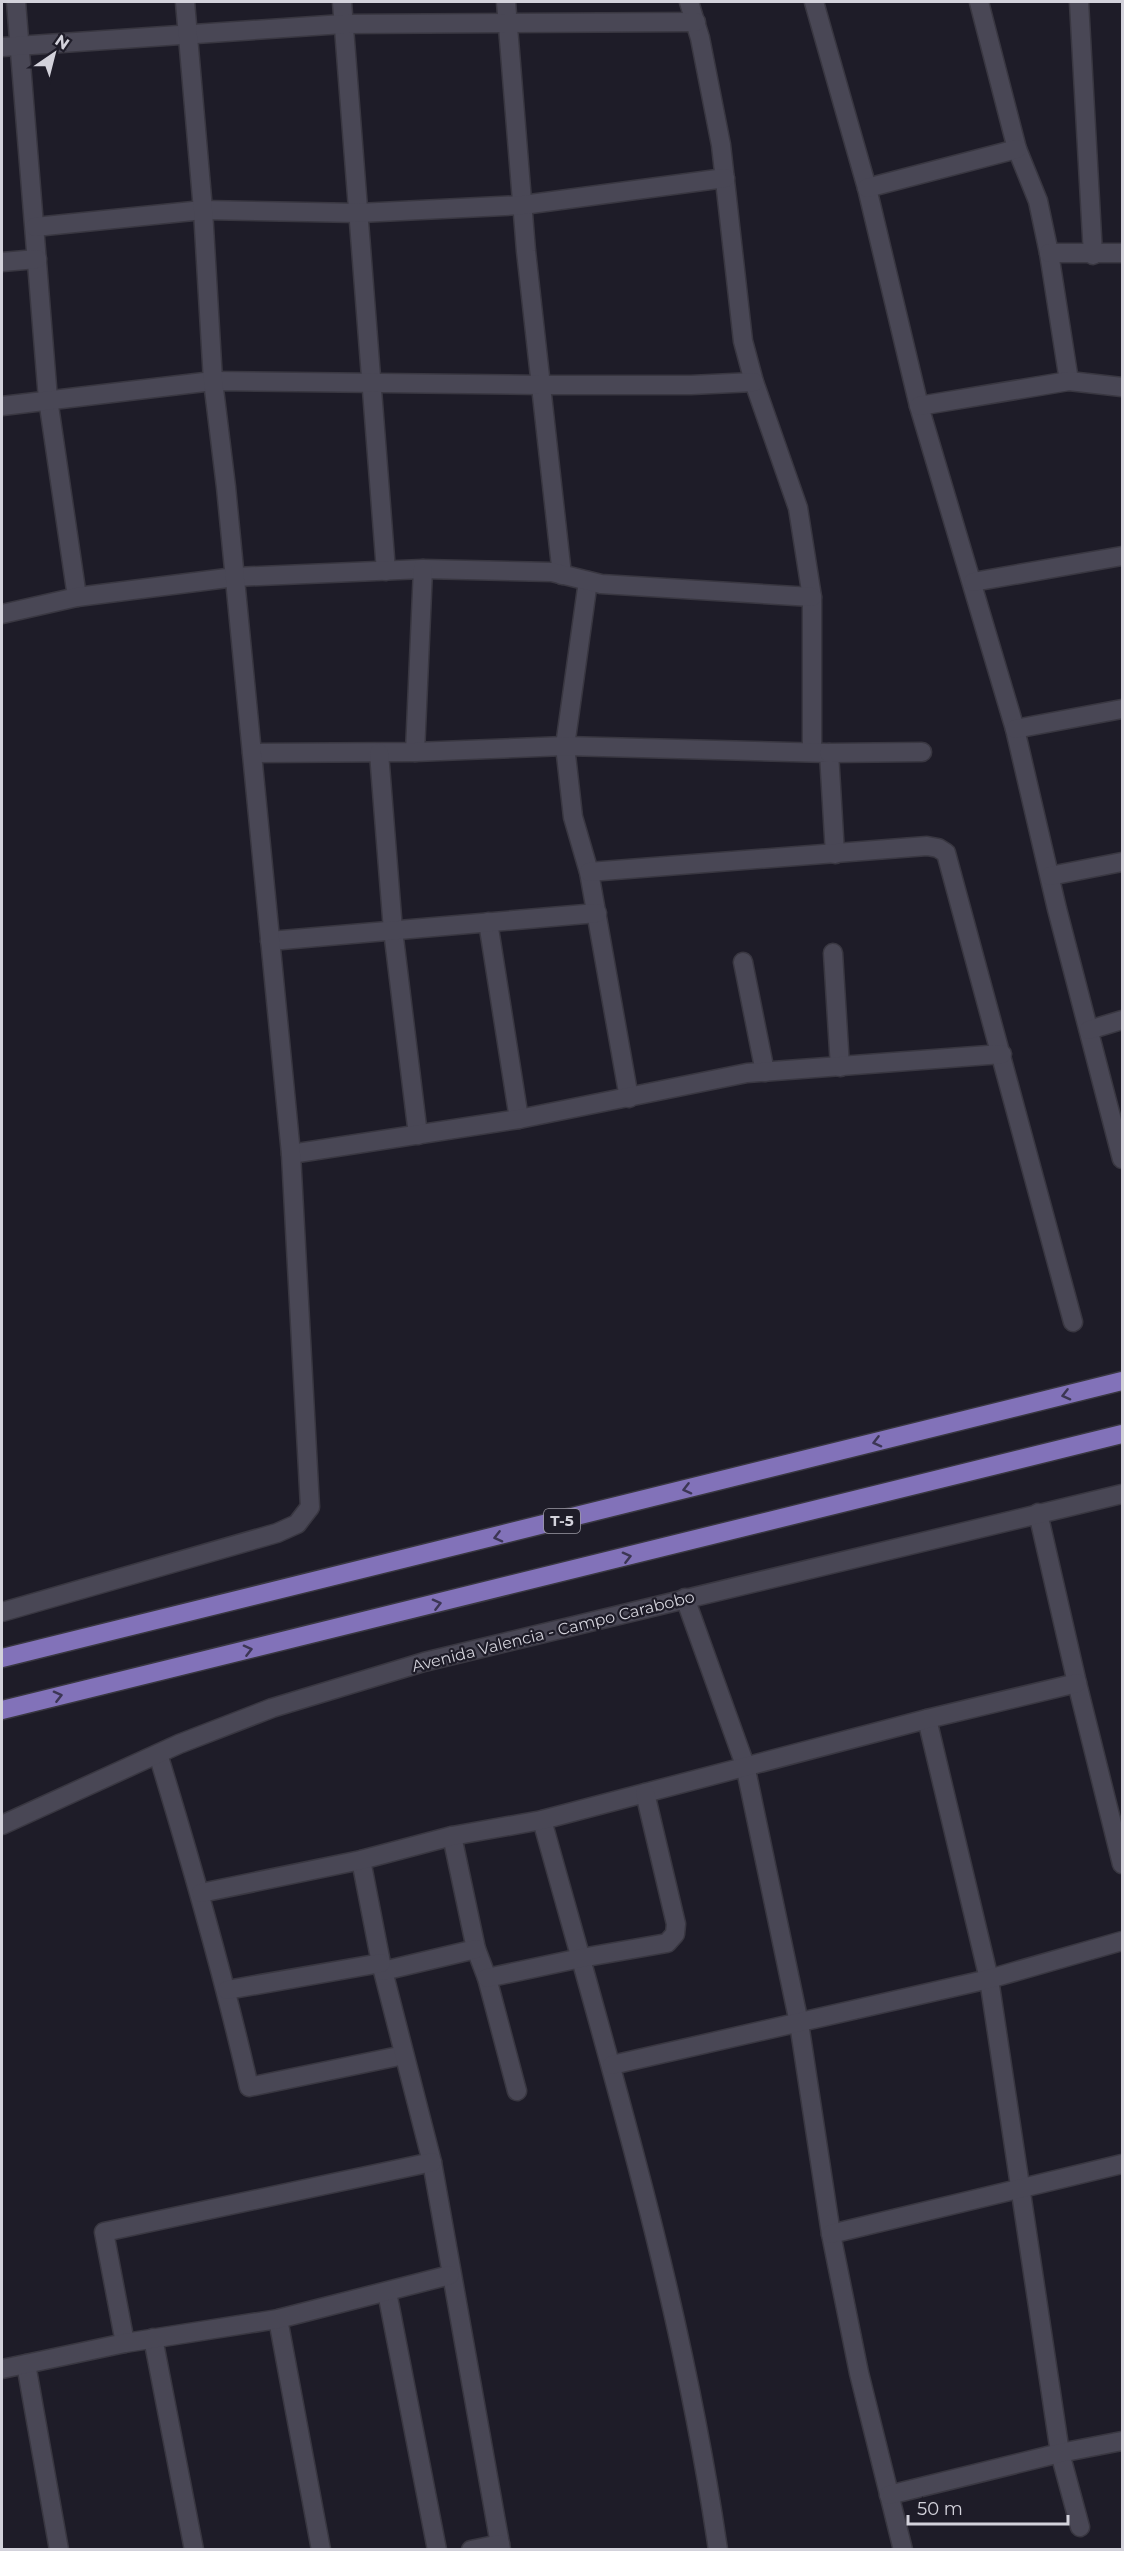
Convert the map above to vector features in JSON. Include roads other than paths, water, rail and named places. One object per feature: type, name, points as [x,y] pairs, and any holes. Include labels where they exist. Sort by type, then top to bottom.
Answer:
[{"type":"highway","name":"T-5","points":[[2,1658],[1122,1381]]},
{"type":"highway","points":[[2,1710],[1122,1434]]},
{"type":"street","points":[[16,2],[48,399],[77,597]]},
{"type":"street","points":[[2,1612],[277,1533],[297,1524],[310,1507],[291,1154],[235,577],[213,381],[203,210],[185,2]]},
{"type":"street","points":[[342,2],[386,571]]},
{"type":"street","points":[[506,2],[523,205],[562,575]]},
{"type":"street","points":[[689,2],[696,22],[719,135],[743,341],[754,382],[798,508],[812,597],[820,752],[835,854]]},
{"type":"street","points":[[814,2],[867,188],[919,406],[1015,729],[1122,1158]]},
{"type":"street","points":[[978,2],[1017,149],[1038,201],[1049,254],[1069,381]]},
{"type":"street","points":[[1079,2],[1093,255]]},
{"type":"street","points":[[2,47],[343,24],[696,22]]},
{"type":"street","points":[[867,188],[1017,149]]},
{"type":"street","points":[[35,227],[203,210],[359,213],[523,205],[725,178]]},
{"type":"street","points":[[1049,254],[1122,253]]},
{"type":"street","points":[[2,262],[37,259]]},
{"type":"street","points":[[2,406],[213,381],[541,385],[691,385],[754,382]]},
{"type":"street","points":[[919,406],[1069,381],[1122,387]]},
{"type":"street","points":[[972,582],[1122,556]]},
{"type":"street","points":[[2,614],[77,597],[235,577],[423,569],[552,572],[602,584],[812,597]]},
{"type":"street","points":[[415,752],[423,569]]},
{"type":"street","points":[[588,581],[565,746],[573,817],[590,872],[629,1098]]},
{"type":"street","points":[[1015,729],[1122,709]]},
{"type":"street","points":[[252,753],[379,753],[565,746],[922,753]]},
{"type":"street","points":[[379,753],[393,930],[418,1135]]},
{"type":"street","points":[[590,872],[927,846],[939,848],[946,853],[1073,1322]]},
{"type":"street","points":[[1050,876],[1122,862]]},
{"type":"street","points":[[270,941],[597,913]]},
{"type":"street","points":[[488,922],[519,1119]]},
{"type":"street","points":[[833,953],[840,1067]]},
{"type":"street","points":[[742,962],[765,1072]]},
{"type":"street","points":[[1089,1030],[1122,1020]]},
{"type":"street","points":[[291,1154],[519,1119],[747,1073],[1002,1054]]},
{"type":"street","name":"Avenida Valencia - Campo Carabobo","points":[[2,1825],[158,1754],[272,1708],[423,1662],[1122,1494]]},
{"type":"street","points":[[1038,1513],[1122,1864]]},
{"type":"street","points":[[685,1598],[746,1765],[799,2023],[831,2234],[860,2373],[903,2549]]},
{"type":"street","points":[[201,1893],[361,1860],[452,1836],[542,1820],[746,1765],[1077,1683]]},
{"type":"street","points":[[927,1719],[989,1979],[1060,2453],[1080,2527]]},
{"type":"street","points":[[158,1754],[201,1893],[227,1990],[249,2087],[404,2055]]},
{"type":"street","points":[[487,1978],[667,1943],[675,1934],[676,1924],[645,1793]]},
{"type":"street","points":[[542,1820],[636,2152],[673,2312],[709,2487],[718,2550]]},
{"type":"street","points":[[452,1836],[476,1949],[487,1978],[517,2091]]},
{"type":"street","points":[[361,1860],[382,1967],[432,2162],[450,2275],[500,2547],[471,2550]]},
{"type":"street","points":[[612,2065],[989,1979],[1122,1941]]},
{"type":"street","points":[[227,1990],[382,1967],[476,1949]]},
{"type":"street","points":[[125,2343],[104,2232],[432,2162]]},
{"type":"street","points":[[831,2234],[1122,2164]]},
{"type":"street","points":[[2,2369],[125,2343],[278,2319],[450,2275]]},
{"type":"street","points":[[387,2292],[437,2550]]},
{"type":"street","points":[[278,2319],[321,2550]]},
{"type":"street","points":[[153,2338],[194,2550]]},
{"type":"street","points":[[26,2364],[58,2550]]},
{"type":"street","points":[[889,2495],[1060,2453],[1122,2441]]}]
